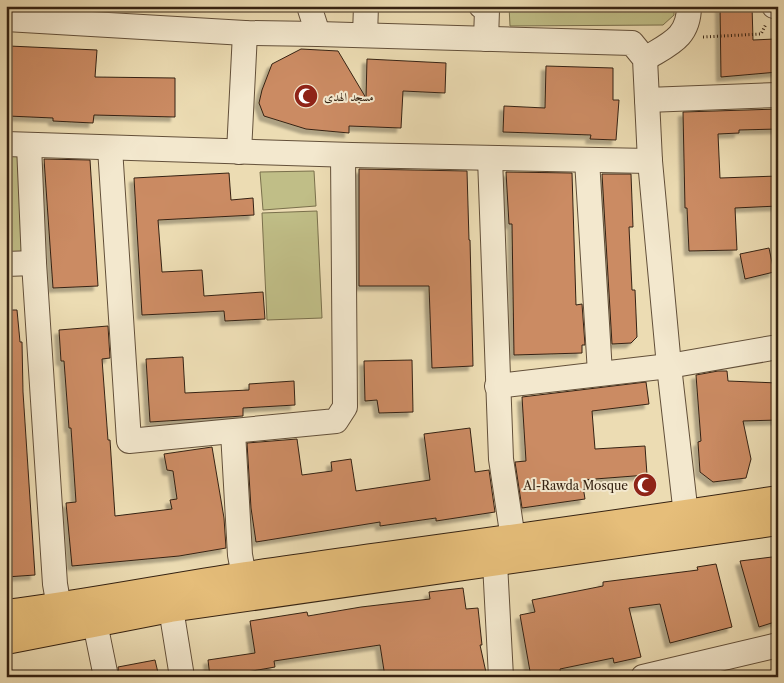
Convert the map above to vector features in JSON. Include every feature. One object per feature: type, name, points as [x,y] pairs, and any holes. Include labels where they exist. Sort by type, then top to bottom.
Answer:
[{"type":"main road","points":[[6,614],[58,607],[169,599],[495,563],[522,544],[778,500]]},
{"type":"main road","points":[[6,640],[95,623],[244,576],[522,544],[778,521]]},
{"type":"street","points":[[309,6],[318,34]]},
{"type":"street","points":[[365,35],[366,6]]},
{"type":"street","points":[[481,6],[487,10],[486,39]]},
{"type":"street","points":[[645,59],[678,39],[689,19],[689,6]]},
{"type":"street","points":[[6,19],[245,34],[365,35],[632,43],[645,59],[650,161],[669,366],[686,515]]},
{"type":"street","points":[[240,152],[245,34]]},
{"type":"street","points":[[647,100],[778,95]]},
{"type":"street","points":[[6,144],[343,155],[650,161]]},
{"type":"street","points":[[30,145],[34,263],[58,607]]},
{"type":"street","points":[[110,148],[129,441],[233,432],[336,420],[345,407],[343,155]]},
{"type":"street","points":[[490,158],[501,459],[522,544]]},
{"type":"street","points":[[587,160],[600,373]]},
{"type":"street","points":[[6,264],[34,263]]},
{"type":"street","points":[[497,386],[669,366],[778,347]]},
{"type":"street","points":[[233,432],[240,555],[244,576]]},
{"type":"street","points":[[495,563],[501,677]]},
{"type":"street","points":[[169,599],[182,677]]},
{"type":"street","points":[[95,623],[106,677]]},
{"type":"street","points":[[643,677],[692,671],[778,645]]},
{"type":"path","points":[[678,39],[761,34],[775,7]]},
{"type":"shaded area","points":[[509,6],[674,6],[674,15],[663,25],[510,26]]},
{"type":"shaded area","points":[[6,149],[20,150],[25,252],[6,253]]},
{"type":"shaded area","points":[[314,171],[316,206],[263,210],[260,172]]},
{"type":"shaded area","points":[[317,211],[322,318],[267,320],[262,213]]},
{"type":"building","points":[[720,6],[752,6],[753,40],[775,39],[778,72],[721,77]]},
{"type":"building","points":[[9,46],[97,50],[95,77],[175,78],[175,117],[94,115],[93,123],[53,121],[53,118],[8,116]]},
{"type":"building","points":[[301,49],[338,51],[366,98],[367,59],[446,63],[445,93],[403,91],[401,128],[349,126],[349,133],[306,129],[264,116],[259,103],[272,64]]},
{"type":"building","points":[[546,66],[613,68],[613,100],[619,100],[616,140],[590,139],[591,135],[503,132],[504,106],[545,108]]},
{"type":"building","points":[[778,109],[778,129],[739,130],[739,133],[718,134],[720,178],[778,176],[778,206],[735,208],[737,250],[689,251],[687,208],[685,208],[683,112]]},
{"type":"building","points":[[44,159],[90,160],[98,286],[53,288]]},
{"type":"building","points":[[359,169],[467,171],[473,366],[432,368],[429,286],[359,286]]},
{"type":"building","points":[[506,172],[572,173],[576,305],[582,304],[585,345],[582,345],[582,353],[514,355],[512,224],[509,224]]},
{"type":"building","points":[[229,173],[231,200],[253,198],[254,215],[158,220],[162,272],[202,270],[204,296],[263,292],[265,319],[225,321],[224,311],[142,315],[134,178]]},
{"type":"building","points":[[602,174],[631,174],[633,227],[629,227],[632,290],[635,290],[637,337],[631,343],[612,344]]},
{"type":"building","points":[[769,248],[774,272],[745,279],[740,254]]},
{"type":"building","points":[[6,310],[17,310],[20,342],[22,342],[23,392],[35,575],[6,577]]},
{"type":"building","points":[[108,326],[110,358],[102,359],[115,516],[172,509],[170,500],[177,499],[173,471],[167,470],[164,454],[212,447],[224,518],[226,548],[179,556],[72,566],[66,503],[76,502],[71,428],[69,428],[64,361],[61,361],[59,330]]},
{"type":"building","points":[[183,357],[185,393],[249,390],[249,384],[294,381],[295,405],[243,408],[243,416],[150,422],[146,359]]},
{"type":"building","points":[[412,360],[413,412],[379,413],[377,400],[365,401],[364,361]]},
{"type":"building","points":[[727,371],[728,381],[778,383],[778,420],[743,421],[751,459],[746,478],[713,482],[700,472],[698,442],[701,441],[696,375]]},
{"type":"building","points":[[646,382],[649,404],[592,411],[595,449],[645,446],[647,475],[582,480],[585,499],[522,508],[515,462],[526,461],[522,397]]},
{"type":"building","points":[[470,428],[475,472],[489,470],[495,512],[436,521],[436,518],[380,526],[380,522],[256,542],[251,508],[247,443],[297,439],[302,475],[332,471],[331,462],[351,459],[356,491],[430,480],[424,434]]},
{"type":"building","points":[[772,557],[778,579],[778,621],[759,627],[740,561]]},
{"type":"building","points":[[716,564],[732,627],[670,643],[660,604],[629,608],[641,657],[614,663],[613,658],[560,669],[561,677],[531,677],[520,615],[535,612],[532,600],[603,586],[603,582],[698,570],[697,567]]},
{"type":"building","points":[[463,588],[466,609],[478,608],[482,645],[480,645],[487,677],[385,677],[380,645],[274,661],[275,667],[241,673],[242,677],[210,677],[208,660],[255,653],[250,621],[307,612],[308,616],[361,607],[430,599],[429,592]]},
{"type":"building","points":[[155,660],[159,677],[119,677],[118,667]]},
{"type":"place","name":"مسجد الهدى","points":[[306,96]]},
{"type":"place","name":"Al-Rawda Mosque","points":[[645,485]]}]
